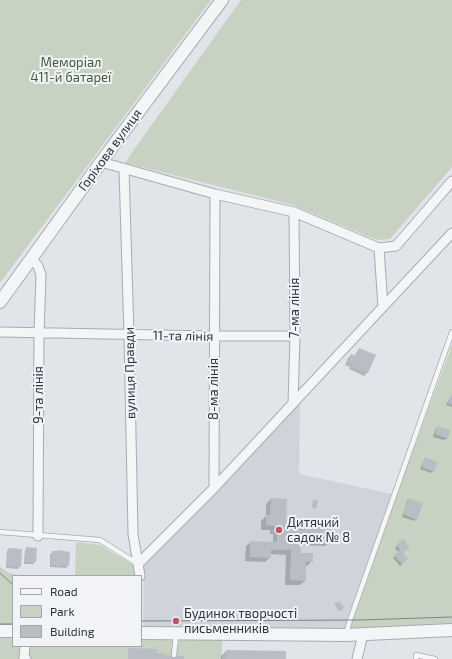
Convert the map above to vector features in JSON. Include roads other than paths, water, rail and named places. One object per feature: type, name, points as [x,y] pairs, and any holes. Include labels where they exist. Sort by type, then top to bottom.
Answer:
[{"type":"street","name":"Горіхова вулиця","points":[[0,302],[101,162],[222,0]]},
{"type":"street","points":[[101,162],[215,194],[294,212],[379,248],[396,246],[452,181]]},
{"type":"street","name":"вулиця Правди","points":[[124,169],[133,534],[140,575]]},
{"type":"street","name":"8-ма лінія","points":[[214,488],[215,194]]},
{"type":"street","name":"7-ма лінія","points":[[293,403],[295,336],[294,212]]},
{"type":"street","points":[[138,564],[214,488],[452,233]]},
{"type":"street","points":[[379,248],[383,306]]},
{"type":"street","name":"9-та лінія","points":[[31,258],[38,266],[40,271],[38,536]]},
{"type":"street","name":"11-та лінія","points":[[0,332],[39,334],[295,336]]},
{"type":"street","points":[[142,633],[346,635],[452,630]]},
{"type":"street","points":[[0,632],[12,631]]},
{"type":"street","points":[[357,659],[363,634]]},
{"type":"street","points":[[25,647],[24,658],[26,659]]},
{"type":"lane","points":[[346,635],[452,332]]},
{"type":"lane","points":[[0,532],[100,540],[138,564]]},
{"type":"lane","points":[[174,655],[176,633]]},
{"type":"lane","points":[[416,659],[416,655],[435,659]]},
{"type":"tram line","points":[[0,573],[12,584]]},
{"type":"tram line","points":[[142,621],[360,620],[452,617]]},
{"type":"tram line","points":[[0,624],[12,624]]},
{"type":"place","name":"Дитячий садок № 8","points":[[279,530]]},
{"type":"place","name":"Будинок творчості письменників","points":[[176,621]]},
{"type":"park label","name":"Меморіал 411-й батареї","points":[[71,70]]}]
